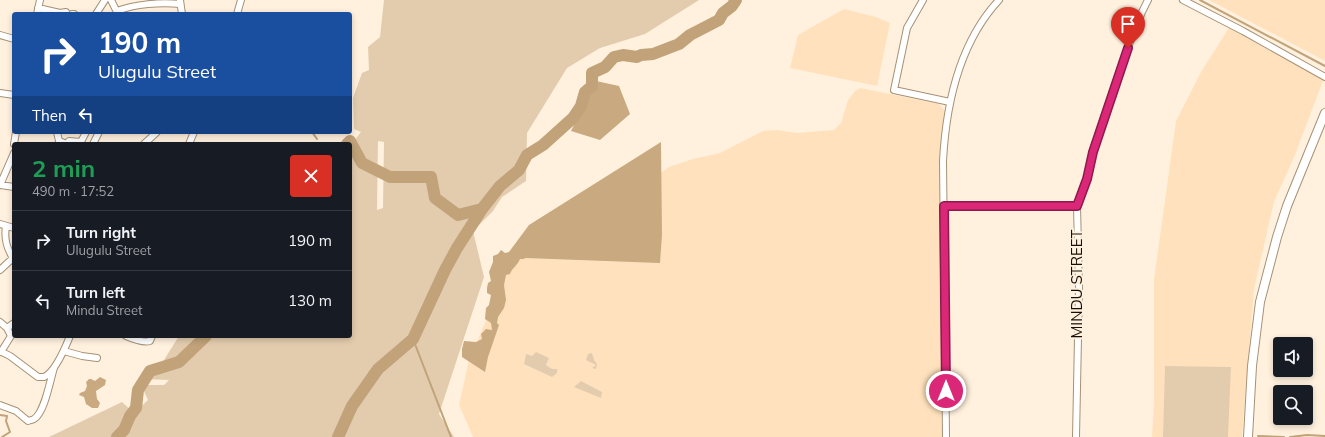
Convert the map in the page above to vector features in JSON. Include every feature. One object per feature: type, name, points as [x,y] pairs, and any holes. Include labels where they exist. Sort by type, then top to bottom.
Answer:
[{"type":"street","points":[[40,0],[37,11],[48,12]]},
{"type":"street","points":[[97,12],[105,0]]},
{"type":"street","points":[[111,0],[118,12],[126,7],[180,2],[182,12]]},
{"type":"street","points":[[238,12],[241,0]]},
{"type":"street","points":[[923,0],[908,28],[894,90],[950,102]]},
{"type":"street","points":[[946,437],[943,161],[945,132],[950,102],[958,71],[980,24],[999,0]]},
{"type":"street","name":"MINDU STREET","points":[[1076,437],[1079,288],[1077,206],[1087,179],[1093,152],[1128,48],[1148,0]]},
{"type":"street","points":[[1183,0],[1244,31],[1325,76]]},
{"type":"street","points":[[0,34],[12,38]]},
{"type":"street","points":[[0,93],[12,95]]},
{"type":"street","points":[[1248,437],[1252,366],[1260,302],[1277,237],[1287,206],[1325,113]]},
{"type":"street","points":[[57,134],[59,141],[62,142]]},
{"type":"street","points":[[68,142],[81,142]]},
{"type":"street","points":[[12,158],[0,185],[12,187]]},
{"type":"street","points":[[944,206],[1077,206]]},
{"type":"street","points":[[3,225],[6,246],[12,255]]},
{"type":"street","points":[[0,270],[12,258]]},
{"type":"street","points":[[0,322],[7,328],[11,336],[1,351],[38,377],[45,376],[55,366],[64,351],[69,338]]},
{"type":"street","points":[[7,328],[12,324]]},
{"type":"street","points":[[130,338],[148,342],[151,338]]},
{"type":"street","points":[[64,351],[97,358]]},
{"type":"street","points":[[0,406],[16,411],[28,421],[35,418],[40,413],[46,398],[55,366]]},
{"type":"shaded area","points":[[384,0],[699,0],[645,34],[600,48],[567,68],[527,133],[526,181],[502,197],[493,211],[473,231],[484,277],[439,414],[454,437],[49,437],[122,402],[134,413],[148,400],[141,385],[164,385],[169,380],[141,379],[162,363],[178,338],[352,338],[352,143],[361,132],[354,129],[353,98],[362,73],[369,70],[368,47],[380,37]],"holes":[[[378,141],[384,142],[383,208],[377,210]]]},
{"type":"shaded area","points":[[1209,0],[1325,0],[1325,61]]},
{"type":"shaded area","points":[[844,9],[876,17],[890,23],[877,86],[790,68],[798,35]]},
{"type":"shaded area","points":[[1230,26],[1324,78],[1295,155],[1274,202],[1254,289],[1242,437],[1152,437],[1154,400],[1154,279],[1176,121],[1201,72]]},
{"type":"shaded area","points":[[596,81],[619,86],[630,114],[600,140],[571,131]]},
{"type":"shaded area","points":[[860,88],[939,104],[947,113],[941,141],[939,165],[942,206],[939,270],[942,350],[942,437],[473,437],[459,405],[469,360],[487,318],[503,269],[630,194],[669,167],[693,159],[720,153],[763,131],[777,130],[797,133],[834,130],[841,123],[848,100],[855,91]]},
{"type":"shaded area","points":[[661,142],[662,235],[660,263],[520,259],[510,274],[506,275],[504,285],[506,300],[504,308],[498,317],[497,323],[499,325],[488,357],[485,372],[462,357],[464,341],[476,342],[482,339],[481,334],[486,329],[492,330],[491,323],[485,319],[486,308],[489,305],[491,295],[487,293],[487,288],[488,283],[491,281],[489,272],[493,262],[493,256],[498,254],[501,250],[505,253],[509,252],[529,225]]},
{"type":"shaded area","points":[[536,352],[549,358],[546,365],[552,369],[557,369],[557,373],[552,377],[524,364],[526,354],[532,356]]},
{"type":"shaded area","points":[[592,353],[597,364],[596,369],[592,368],[596,365],[586,360],[588,354]]},
{"type":"shaded area","points":[[1165,366],[1231,367],[1228,437],[1163,437]]},
{"type":"shaded area","points":[[100,377],[106,380],[105,385],[96,391],[97,399],[100,403],[98,408],[92,408],[86,404],[84,397],[79,395],[85,391],[87,386],[86,382],[89,379],[95,381]]},
{"type":"shaded area","points":[[581,381],[602,392],[601,398],[574,387]]},
{"type":"waterway","points":[[338,437],[352,406],[378,369],[413,339],[445,270],[482,209],[500,186],[519,170],[527,155],[543,145],[573,118],[581,106],[585,92],[592,86],[592,73],[605,67],[614,57],[623,55],[637,57],[641,55],[653,54],[679,44],[690,35],[719,20],[723,13],[732,6],[736,0]]},
{"type":"waterway","points":[[1200,0],[1325,66]]},
{"type":"waterway","points":[[313,134],[317,139]]},
{"type":"waterway","points":[[352,145],[362,163],[390,177],[431,177],[435,198],[458,215],[482,209]]},
{"type":"waterway","points":[[117,437],[124,430],[130,416],[136,408],[138,390],[150,371],[179,362],[204,338]]},
{"type":"waterway","points":[[413,339],[451,437]]},
{"type":"waterway","points":[[0,415],[7,416],[6,421],[10,432],[2,437]]},
{"type":"waterway","points":[[1290,437],[1307,435],[1325,436]]},
{"type":"waterway","points":[[1258,436],[1284,437]]},
{"type":"route","points":[[946,391],[944,206],[1077,206],[1087,179],[1093,152],[1128,48]]}]
